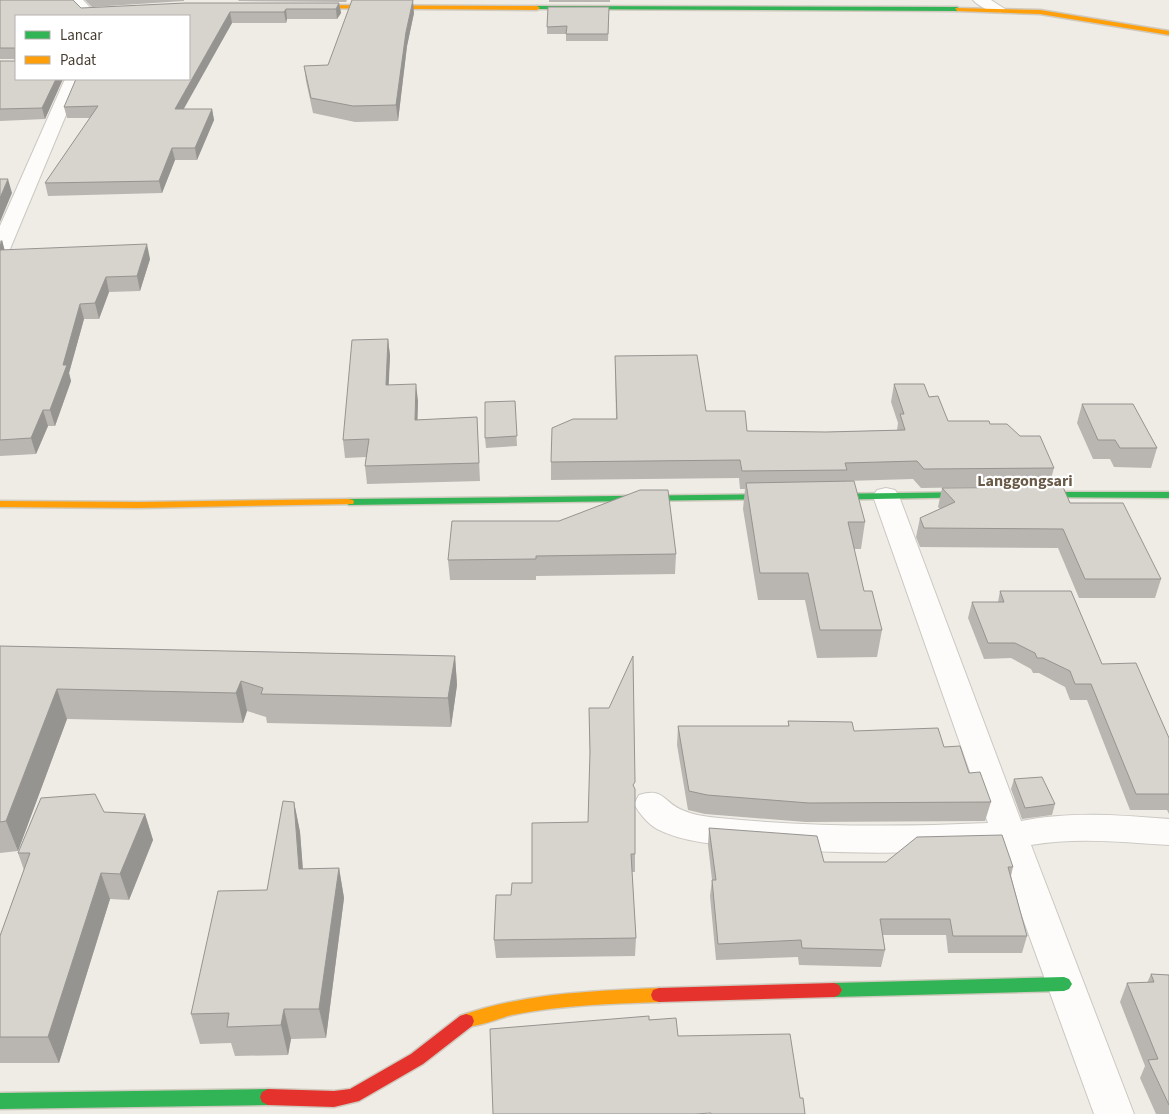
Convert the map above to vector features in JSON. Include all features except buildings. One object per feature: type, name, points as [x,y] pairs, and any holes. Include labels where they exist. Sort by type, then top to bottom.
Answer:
[{"type":"street","points":[[75,0],[93,14]]},
{"type":"street","points":[[980,0],[998,9]]},
{"type":"street","points":[[291,7],[998,9],[1040,12],[1169,33]]},
{"type":"street","points":[[0,248],[73,80]]},
{"type":"street","points":[[10,181],[29,181]]},
{"type":"street","points":[[1015,495],[1169,494]]},
{"type":"street","points":[[809,497],[986,495]]},
{"type":"street","points":[[886,496],[1064,984],[1114,1114]]},
{"type":"street","points":[[0,504],[139,505],[790,497]]},
{"type":"street","points":[[651,804],[668,819],[687,826],[717,831],[797,838],[930,839],[1010,836],[1053,828],[1113,828],[1169,832]]},
{"type":"street","points":[[0,1101],[276,1097],[334,1099],[354,1096],[416,1059],[466,1021],[493,1012],[539,1003],[657,995],[1064,984]]},
{"type":"traffic: fast","points":[[537,8],[957,9]]},
{"type":"traffic: fast","points":[[821,497],[978,495]]},
{"type":"traffic: fast","points":[[1029,495],[1169,495]]},
{"type":"traffic: fast","points":[[349,502],[781,497]]},
{"type":"traffic: fast","points":[[834,990],[1064,984]]},
{"type":"traffic: fast","points":[[0,1101],[268,1097]]},
{"type":"traffic: slow","points":[[302,7],[537,8]]},
{"type":"traffic: slow","points":[[957,9],[1040,12],[1169,33]]},
{"type":"traffic: slow","points":[[0,504],[139,505],[349,502]]},
{"type":"traffic: slow","points":[[466,1021],[513,1008],[537,1004],[659,995]]},
{"type":"traffic: jam","points":[[659,995],[834,990]]},
{"type":"traffic: jam","points":[[268,1097],[334,1099],[353,1096],[417,1059],[466,1021]]},
{"type":"district","name":"Langgongsari","points":[[1025,481]]}]
